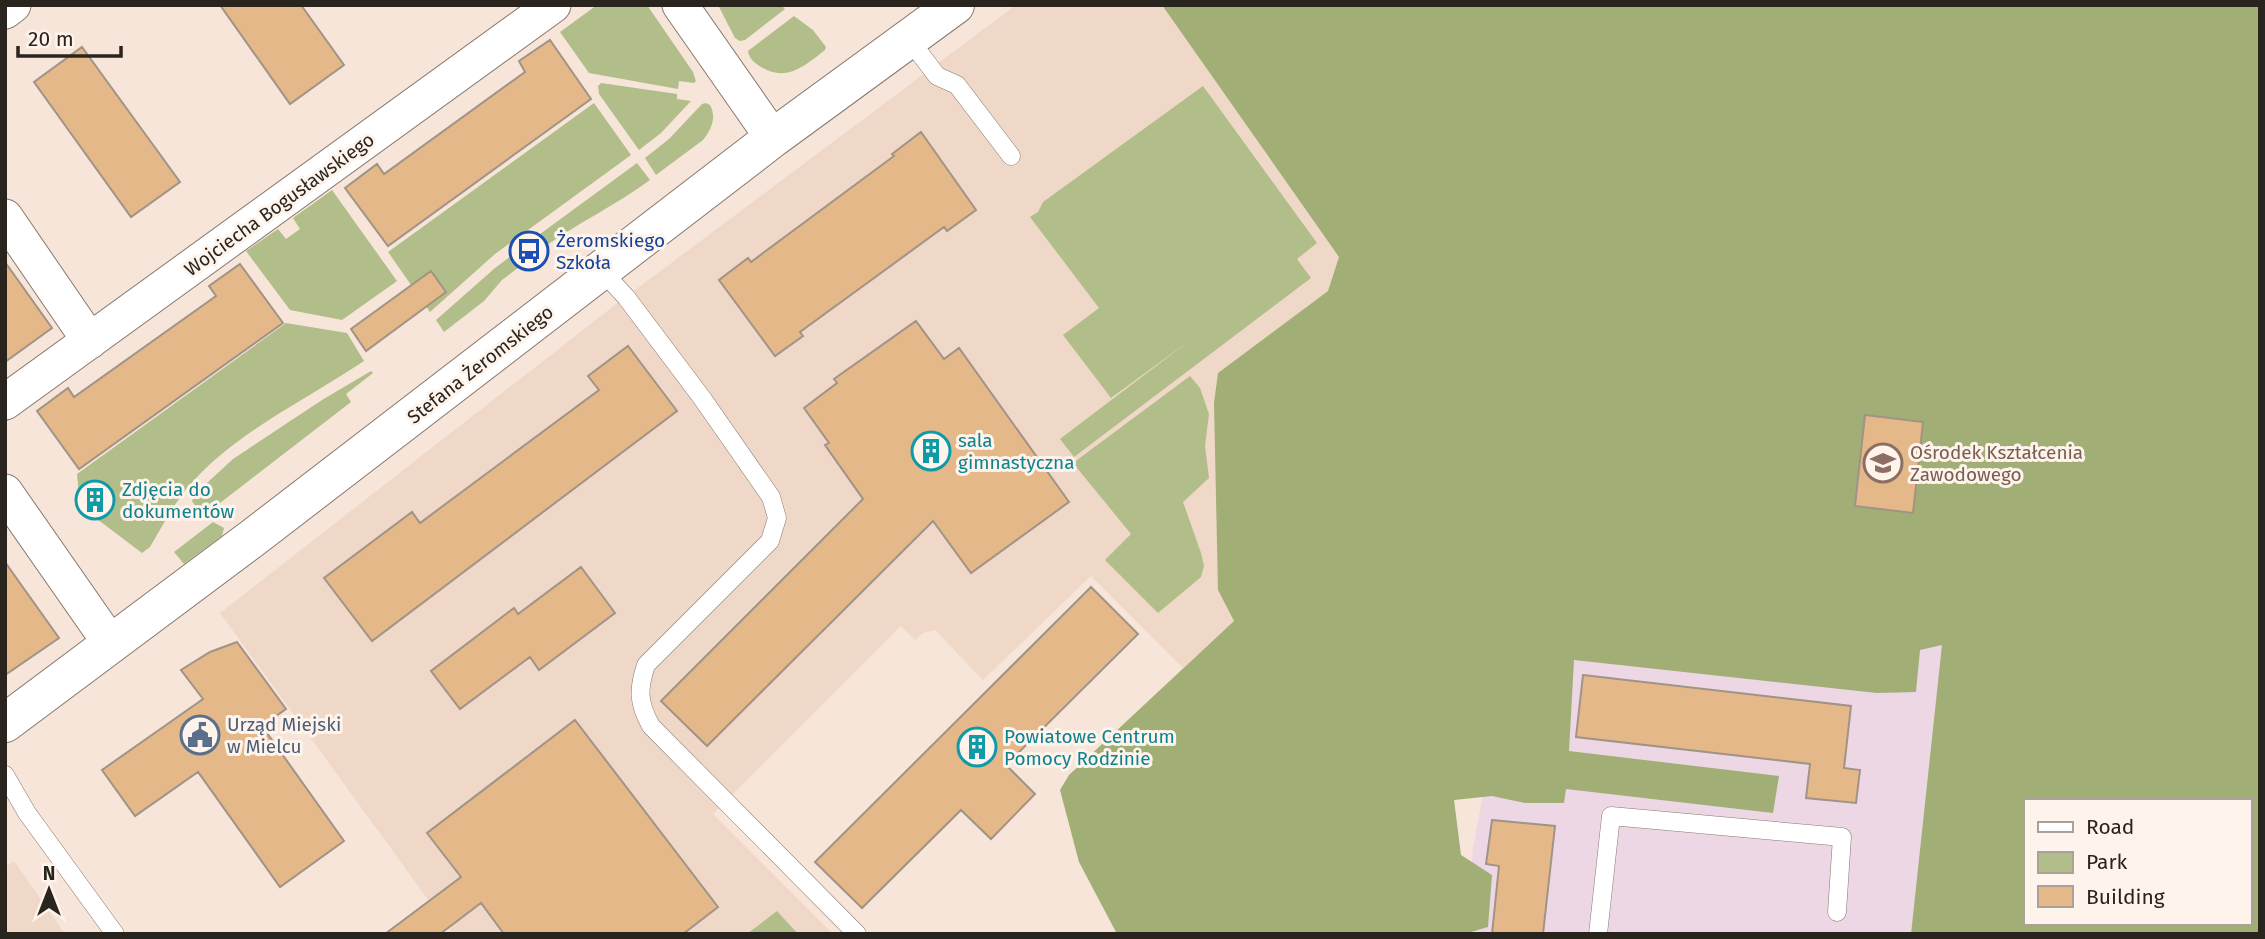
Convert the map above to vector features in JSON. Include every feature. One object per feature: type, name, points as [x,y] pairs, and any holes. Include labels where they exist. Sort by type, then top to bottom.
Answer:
[{"type":"street","points":[[5,11],[13,5]]},
{"type":"street","name":"Wojciecha Bogusławskiego","points":[[5,402],[553,5]]},
{"type":"street","points":[[680,5],[773,138]]},
{"type":"street","name":"Stefana Żeromskiego","points":[[5,723],[254,537],[773,138],[955,5]]},
{"type":"street","points":[[5,217],[90,341]]},
{"type":"street","points":[[5,492],[111,644]]},
{"type":"lane","points":[[909,39],[937,76],[957,85],[1011,156]]},
{"type":"lane","points":[[601,270],[626,297],[702,398],[771,497],[776,518],[770,541],[646,665],[639,685],[642,710],[651,726],[857,934]]},
{"type":"lane","points":[[5,775],[27,813],[115,934]]},
{"type":"lane","points":[[1598,934],[1611,816],[1842,837],[1836,912]]},
{"type":"shaded area","points":[[1016,5],[1162,5],[1339,257],[1328,291],[1218,373],[1218,590],[1234,621],[1183,668],[1091,576],[983,680],[935,630],[923,633],[915,640],[901,626],[713,814],[833,934],[453,934],[220,613],[615,305]]},
{"type":"shaded area","points":[[1943,644],[1911,934],[1466,934],[1473,848],[1509,654]]},
{"type":"shaded area","points":[[14,861],[65,934],[5,934],[5,867]]},
{"type":"green space","points":[[597,5],[647,5],[693,72],[696,81],[679,81],[678,89],[589,73],[560,32]]},
{"type":"green space","points":[[718,5],[781,5],[785,9],[740,41],[735,38]]},
{"type":"green space","points":[[1162,5],[2260,5],[2260,934],[1911,934],[1942,645],[1920,650],[1916,692],[1877,693],[1574,660],[1569,751],[1779,776],[1773,813],[1566,789],[1564,803],[1525,803],[1492,796],[1454,800],[1461,855],[1492,875],[1488,927],[1464,934],[1117,934],[1079,862],[1060,790],[1069,775],[1234,621],[1218,590],[1214,403],[1218,373],[1328,291],[1339,257]]},
{"type":"green space","points":[[794,16],[813,30],[826,47],[825,50],[803,66],[787,73],[761,67],[748,51]]},
{"type":"green space","points":[[601,83],[677,94],[677,99],[691,101],[661,133],[639,150],[599,94],[598,86]]},
{"type":"green space","points":[[1203,86],[1317,243],[1297,259],[1311,278],[1074,457],[1060,439],[1189,341],[1111,398],[1063,335],[1099,308],[1030,217],[1038,212],[1043,202]]},
{"type":"green space","points":[[594,103],[631,155],[495,254],[430,312],[388,252]]},
{"type":"green space","points":[[706,103],[710,105],[713,119],[706,136],[656,175],[645,158]]},
{"type":"green space","points":[[637,163],[650,180],[544,247],[536,237]]},
{"type":"green space","points":[[332,190],[397,281],[342,320],[290,310],[246,251],[278,229],[286,239],[300,229],[293,218]]},
{"type":"green space","points":[[515,253],[523,264],[502,280],[484,301],[444,332],[436,320]]},
{"type":"green space","points":[[286,323],[347,333],[364,361],[272,418],[206,468],[188,487],[150,547],[142,553],[93,516],[109,502],[96,484],[79,495],[77,474]]},
{"type":"green space","points":[[371,371],[373,373],[346,394],[351,402],[207,513],[196,507],[192,501],[195,494],[233,459]]},
{"type":"green space","points":[[1190,376],[1200,388],[1209,414],[1205,446],[1209,478],[1183,502],[1204,566],[1201,577],[1158,613],[1105,560],[1131,534],[1073,463]]},
{"type":"green space","points":[[213,522],[224,528],[222,536],[184,564],[174,552]]},
{"type":"green space","points":[[777,911],[798,934],[747,934]]},
{"type":"building","points":[[220,5],[301,5],[344,65],[290,104]]},
{"type":"building","points":[[550,40],[591,99],[388,246],[345,188],[377,164],[384,174],[525,72],[519,61]]},
{"type":"building","points":[[82,47],[180,182],[131,217],[34,82]]},
{"type":"building","points":[[921,132],[976,210],[947,231],[944,227],[800,332],[803,336],[775,356],[719,280],[748,258],[751,262],[894,156],[892,154]]},
{"type":"building","points":[[5,262],[52,328],[5,362]]},
{"type":"building","points":[[240,264],[283,323],[79,469],[37,411],[68,388],[74,397],[216,296],[209,286]]},
{"type":"building","points":[[431,271],[446,292],[366,351],[351,329]]},
{"type":"building","points":[[916,321],[944,359],[959,348],[1069,502],[971,573],[933,521],[707,746],[661,701],[863,499],[825,445],[829,443],[804,408],[837,383],[834,379]]},
{"type":"building","points":[[628,346],[677,411],[372,641],[324,578],[412,512],[420,523],[599,390],[588,376]]},
{"type":"building","points":[[1865,415],[1923,422],[1913,513],[1855,506]]},
{"type":"building","points":[[5,562],[59,638],[5,675]]},
{"type":"building","points":[[581,567],[615,613],[539,670],[530,657],[460,709],[431,671],[514,608],[518,614]]},
{"type":"building","name":"Powiatowe Centrum Pomocy Rodzinie","points":[[1091,587],[1138,634],[1006,765],[1035,794],[991,839],[961,810],[862,908],[815,862]]},
{"type":"building","points":[[237,642],[286,709],[262,726],[344,841],[280,887],[198,772],[135,816],[102,770],[203,699],[181,670],[210,652]]},
{"type":"building","points":[[1583,675],[1851,706],[1844,768],[1860,770],[1856,803],[1806,798],[1810,764],[1576,737]]},
{"type":"building","points":[[575,720],[718,907],[683,934],[504,934],[481,903],[440,934],[385,934],[461,877],[427,833]]},
{"type":"building","points":[[1492,820],[1555,826],[1543,934],[1492,934],[1499,866],[1486,864]]},
{"type":"place","name":"Żeromskiego Szkoła","points":[[529,251]]},
{"type":"place","name":"sala gimnastyczna","points":[[931,451]]},
{"type":"place","name":"Ośrodek Kształcenia Zawodowego","points":[[1883,463]]},
{"type":"place","name":"Zdjęcia do dokumentów","points":[[95,500]]},
{"type":"place","name":"Urząd Miejski w Mielcu","points":[[200,735]]},
{"type":"place","name":"Powiatowe Centrum Pomocy Rodzinie","points":[[977,747]]}]
